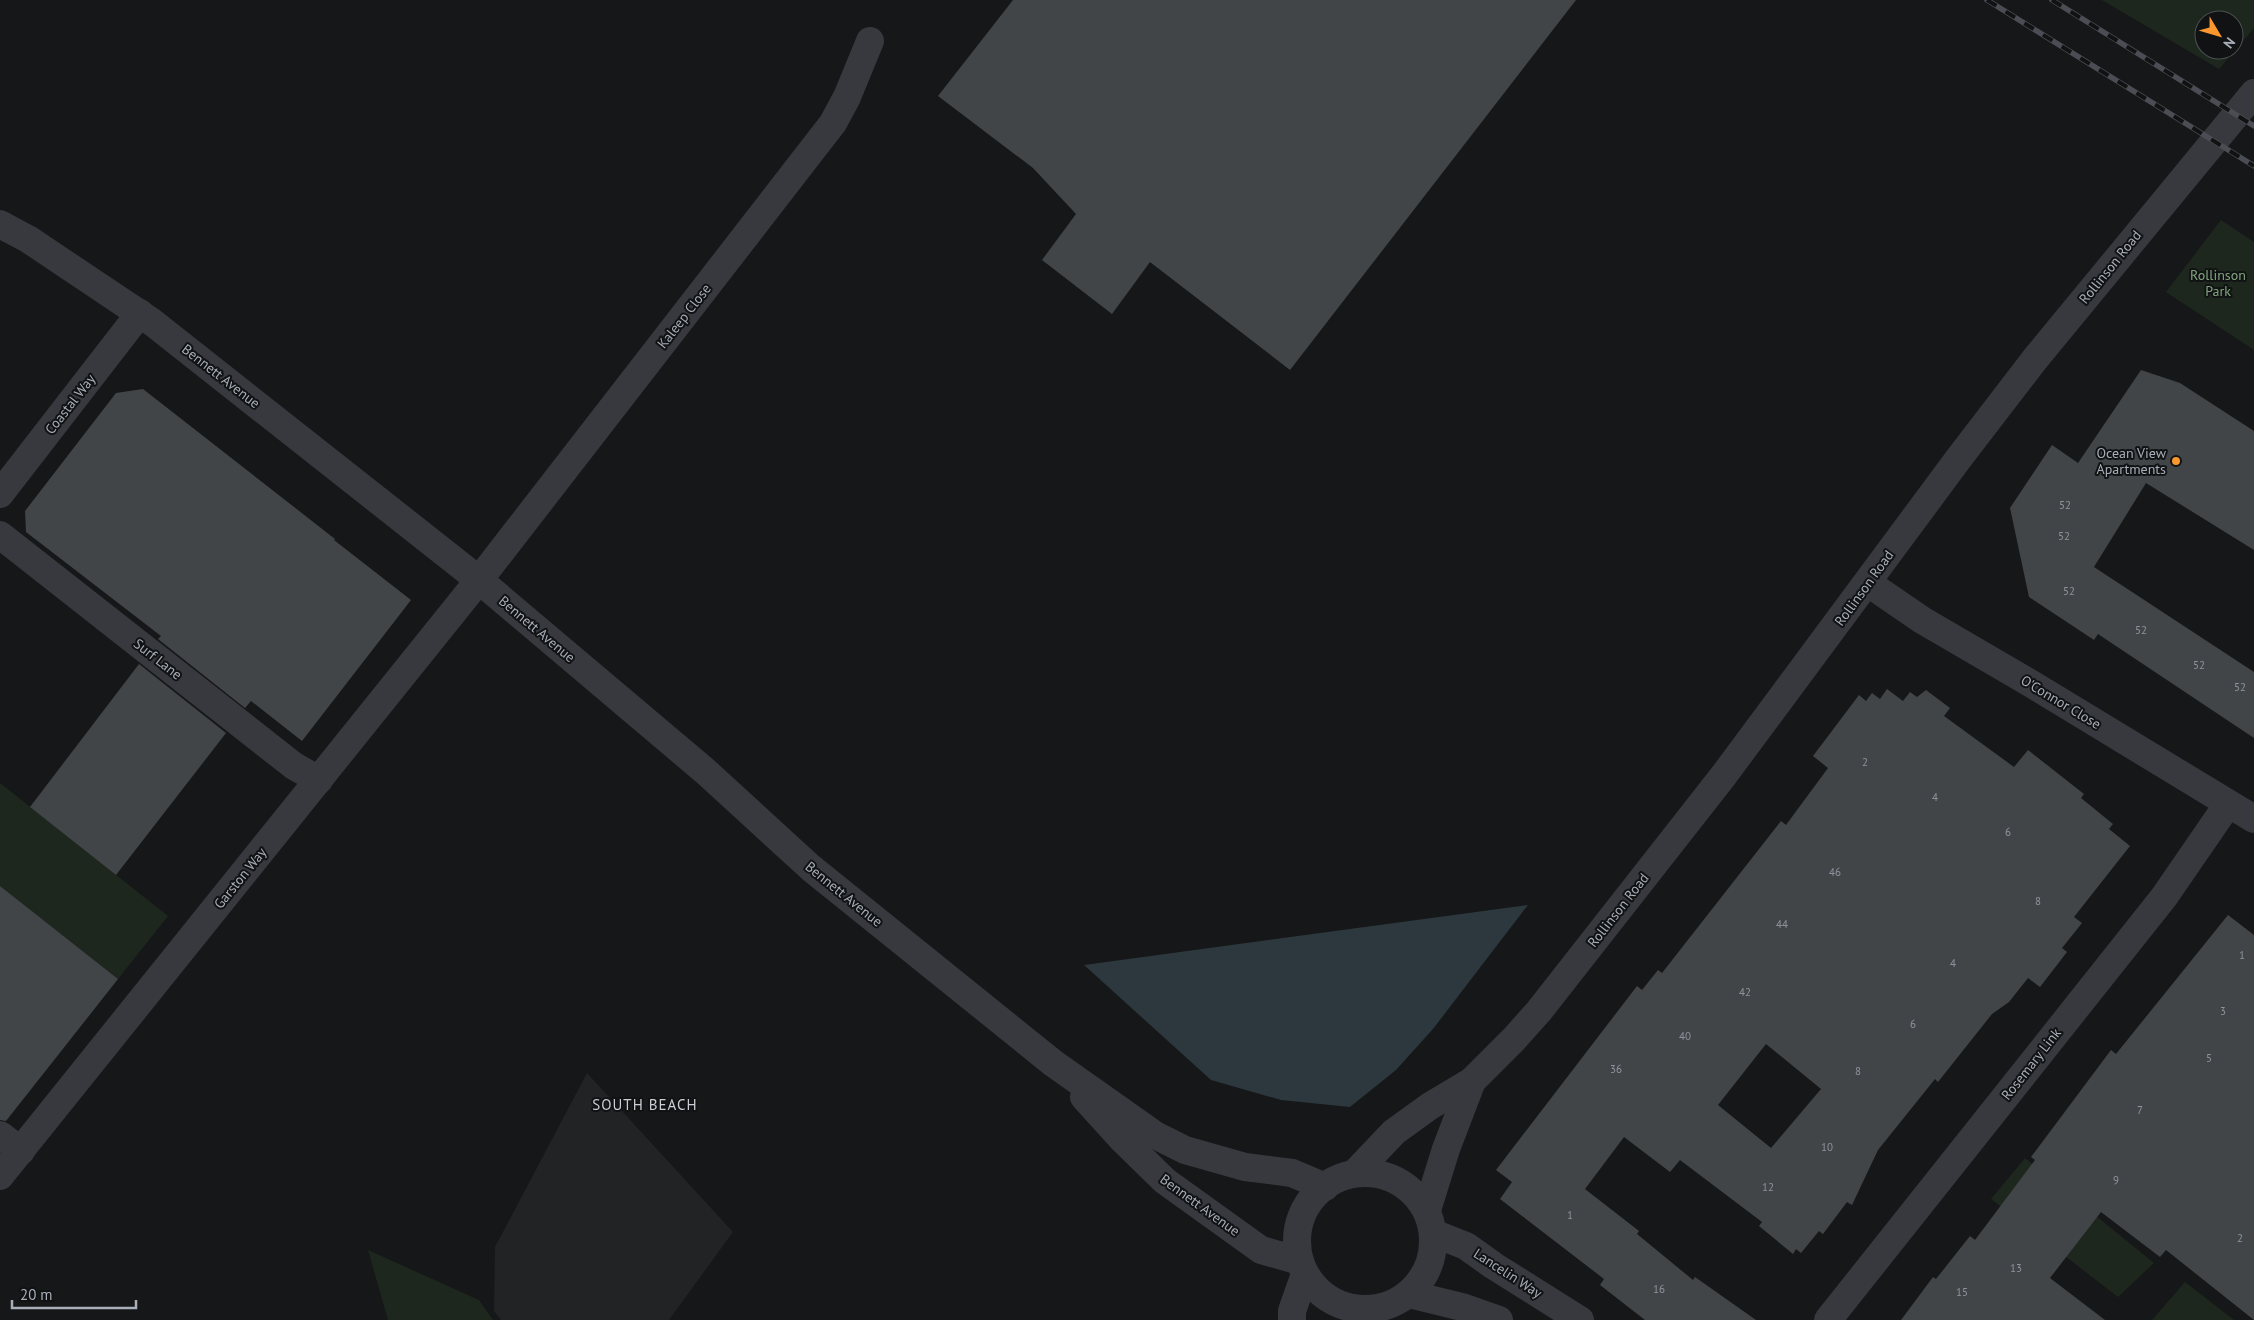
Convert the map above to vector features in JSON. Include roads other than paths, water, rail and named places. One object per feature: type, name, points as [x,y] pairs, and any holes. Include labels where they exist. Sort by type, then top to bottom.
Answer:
[{"type":"street","name":"Kaleep Close","points":[[479,580],[833,123],[847,97],[870,42]]},
{"type":"street","name":"Rollinson Road","points":[[1355,1174],[1394,1132],[1430,1106],[1472,1081],[1539,1011],[1724,775],[1959,458],[2035,359],[2254,93]]},
{"type":"street","name":"Bennett Avenue","points":[[0,224],[28,239],[140,313],[479,580],[705,771],[812,868],[1053,1062],[1155,1135],[1185,1150],[1245,1167],[1292,1174],[1324,1187]]},
{"type":"street","name":"Coastal Way","points":[[0,494],[140,313]]},
{"type":"street","name":"Surf Lane","points":[[0,535],[294,766],[319,780]]},
{"type":"street","name":"Garston Way","points":[[0,1176],[10,1143],[319,780],[479,580]]},
{"type":"street","name":"O'Connor Close","points":[[1868,583],[1922,620],[2254,819]]},
{"type":"street","name":"Rosemary Link","points":[[1828,1320],[2164,897],[2228,804]]},
{"type":"street","name":"Bennett Avenue","points":[[1053,1062],[1123,1140],[1165,1182],[1261,1250],[1302,1268]]},
{"type":"street","name":"Rollinson Road","points":[[1430,1221],[1446,1149],[1472,1081]]},
{"type":"street","points":[[1292,1320],[1292,1311],[1302,1268],[1297,1241],[1300,1220],[1310,1202],[1324,1187],[1339,1178],[1355,1174],[1376,1174],[1396,1180],[1414,1193],[1430,1221],[1432,1255],[1424,1277],[1409,1294],[1369,1315],[1333,1302],[1317,1289],[1302,1268]]},
{"type":"street","name":"Lancelin Way","points":[[1430,1221],[1494,1266],[1580,1320]]},
{"type":"street","points":[[1409,1294],[1462,1307],[1498,1320]]},
{"type":"railway","points":[[1987,0],[2254,166]]},
{"type":"railway","points":[[2052,0],[2254,126]]},
{"type":"place","name":"Ocean View Apartments","points":[[2176,461]]},
{"type":"district","name":"SOUTH BEACH","points":[[645,1105]]},
{"type":"park label","name":"Rollinson Park","points":[[2218,284]]}]
